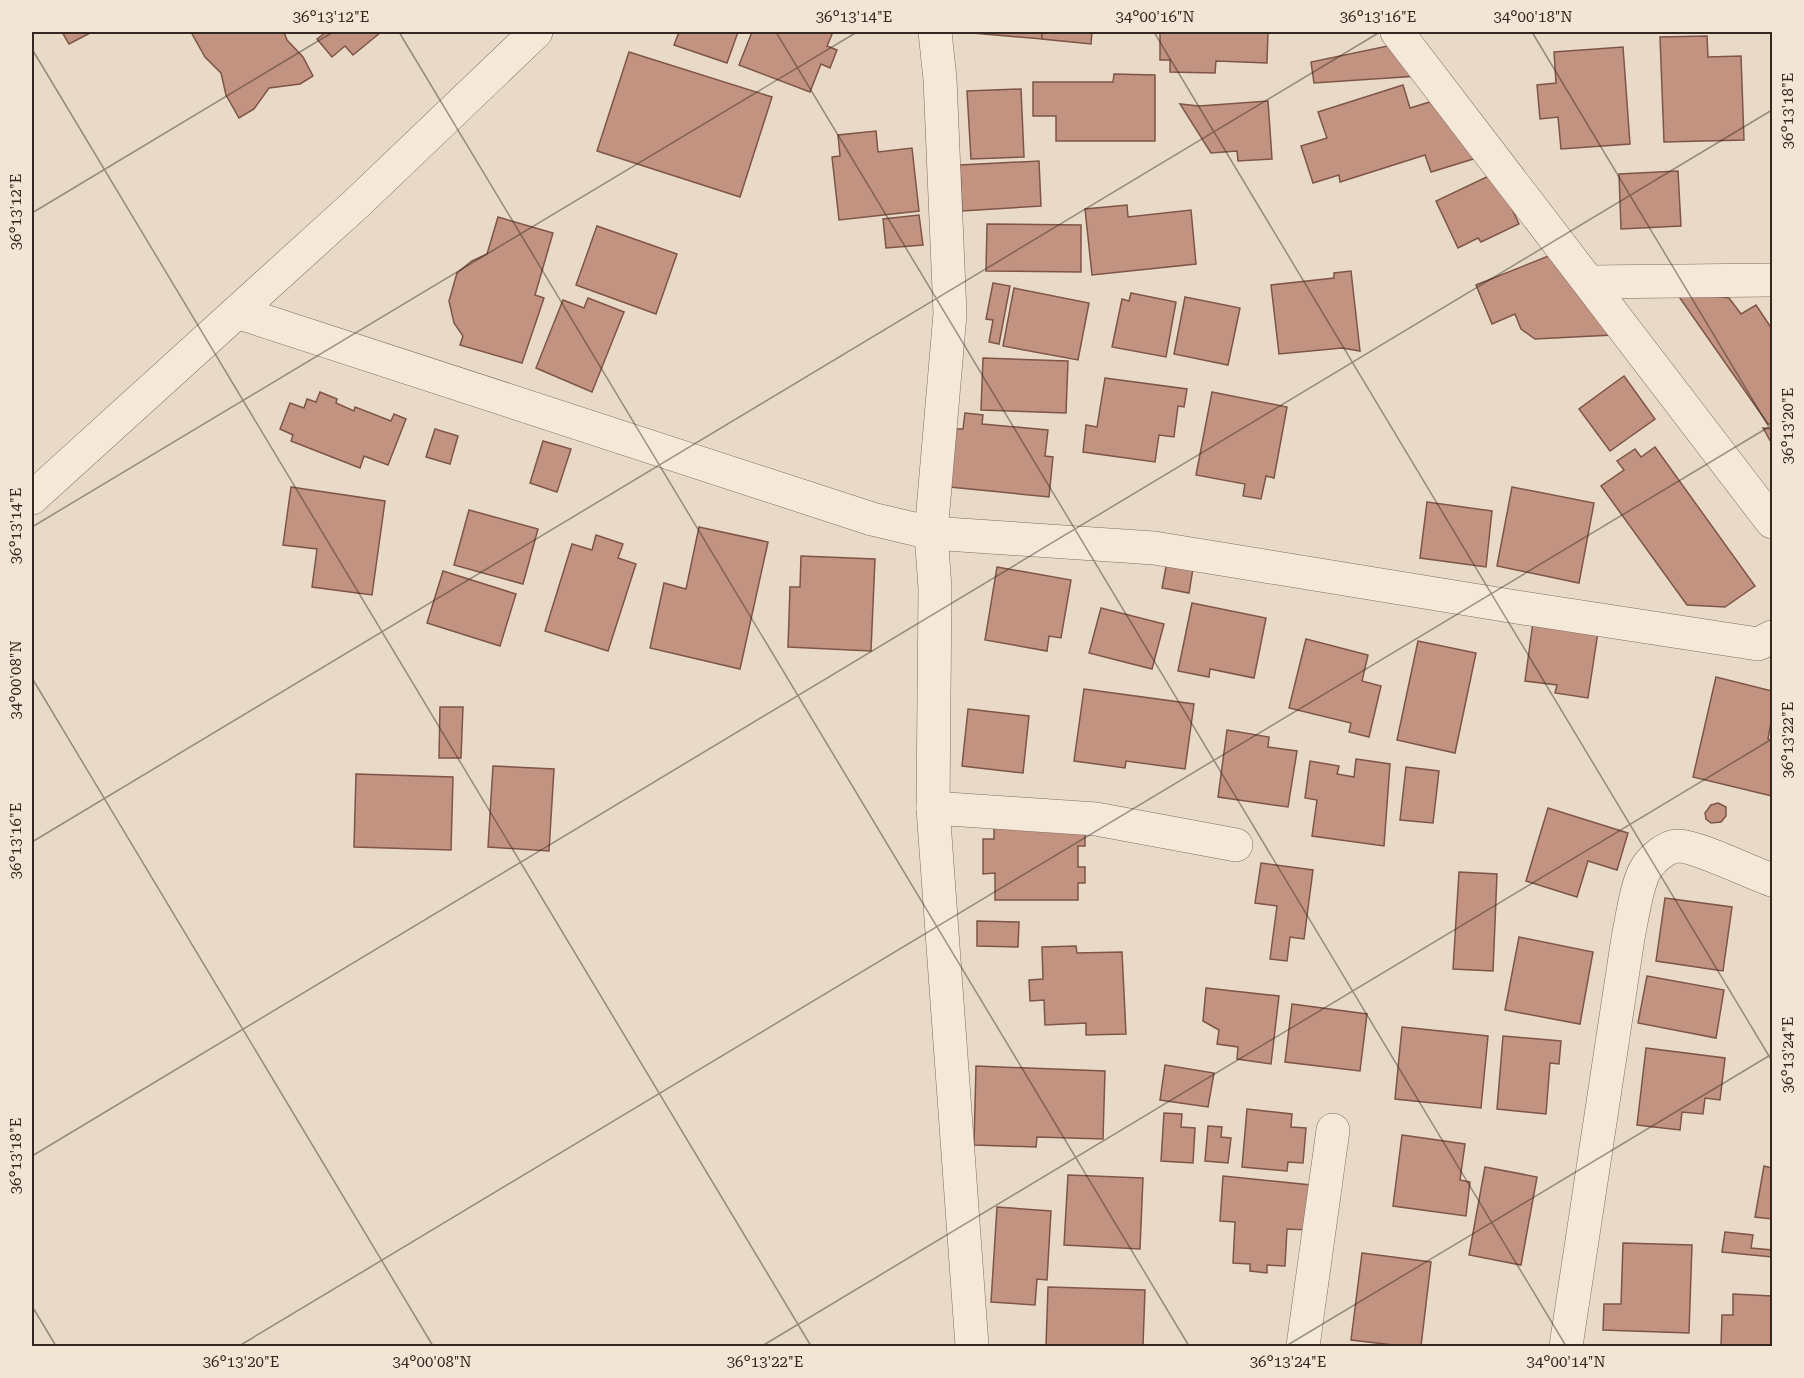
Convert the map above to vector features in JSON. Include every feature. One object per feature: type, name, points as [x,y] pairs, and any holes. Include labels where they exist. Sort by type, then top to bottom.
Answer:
[{"type":"street","points":[[32,498],[356,204],[536,32]]},
{"type":"street","points":[[935,32],[940,79],[950,314],[931,533],[935,588],[933,808],[972,1347]]},
{"type":"street","points":[[1397,32],[1773,522]]},
{"type":"street","points":[[1590,282],[1773,280]]},
{"type":"street","points":[[237,312],[872,519],[931,533],[1154,548],[1758,644],[1773,637]]},
{"type":"street","points":[[933,808],[1096,819],[1236,845]]},
{"type":"street","points":[[1566,1347],[1628,938],[1644,873],[1666,849],[1676,846],[1692,848],[1773,880]]},
{"type":"street","points":[[1303,1347],[1333,1130]]},
{"type":"building","points":[[62,32],[92,32],[69,44]]},
{"type":"building","points":[[191,32],[284,32],[287,40],[303,57],[313,76],[300,84],[269,88],[254,109],[239,118],[226,95],[221,73],[205,57]]},
{"type":"building","points":[[326,32],[381,32],[353,55],[345,46],[332,57],[317,39]]},
{"type":"building","points":[[679,32],[738,32],[727,63],[674,45]]},
{"type":"building","points":[[752,32],[833,32],[827,46],[837,50],[830,68],[821,64],[810,92],[739,65]]},
{"type":"building","points":[[1042,32],[1042,39],[973,33]]},
{"type":"building","points":[[1042,32],[1092,32],[1091,44],[1042,39]]},
{"type":"building","points":[[1160,32],[1268,32],[1267,63],[1216,61],[1215,73],[1170,72],[1170,60],[1160,60]]},
{"type":"building","points":[[1707,36],[1708,57],[1741,56],[1744,140],[1664,142],[1660,37]]},
{"type":"building","points":[[1397,44],[1418,76],[1314,83],[1311,62]]},
{"type":"building","points":[[1623,47],[1630,144],[1561,149],[1558,117],[1540,119],[1537,85],[1556,83],[1554,52]]},
{"type":"building","points":[[629,52],[772,97],[740,197],[597,151]]},
{"type":"building","points":[[1114,74],[1155,75],[1155,141],[1056,141],[1056,116],[1033,116],[1033,82],[1113,82]]},
{"type":"building","points":[[1403,85],[1410,108],[1443,98],[1483,156],[1431,172],[1425,155],[1340,182],[1339,175],[1313,183],[1301,146],[1327,138],[1318,112]]},
{"type":"building","points":[[1021,89],[1024,157],[971,159],[967,91]]},
{"type":"building","points":[[1268,101],[1272,159],[1238,161],[1237,151],[1211,153],[1180,104],[1199,106]]},
{"type":"building","points":[[876,131],[878,152],[912,148],[919,211],[839,220],[832,157],[840,156],[838,135]]},
{"type":"building","points":[[1039,161],[1041,206],[962,211],[960,165]]},
{"type":"building","points":[[1678,171],[1681,226],[1621,229],[1619,174]]},
{"type":"building","points":[[1495,173],[1519,224],[1481,242],[1478,238],[1458,248],[1436,201]]},
{"type":"building","points":[[1127,205],[1128,217],[1191,210],[1196,264],[1092,275],[1085,209]]},
{"type":"building","points":[[919,215],[923,245],[886,248],[883,219]]},
{"type":"building","points":[[498,217],[553,233],[535,295],[544,298],[522,363],[460,345],[463,336],[454,323],[449,301],[457,273],[472,261],[487,254]]},
{"type":"building","points":[[987,224],[1081,225],[1081,272],[986,271]]},
{"type":"building","points":[[597,226],[677,254],[656,314],[576,285]]},
{"type":"building","points":[[1561,251],[1612,335],[1535,339],[1521,329],[1515,314],[1492,324],[1476,285]]},
{"type":"building","points":[[1351,271],[1360,351],[1342,348],[1279,354],[1271,285],[1334,278],[1334,273]]},
{"type":"building","points":[[993,283],[1010,286],[999,344],[989,342],[993,320],[986,319]]},
{"type":"building","points":[[1014,288],[1089,303],[1078,360],[1003,346]]},
{"type":"building","points":[[1675,291],[1729,298],[1741,314],[1756,305],[1772,329],[1772,424],[1768,424]]},
{"type":"building","points":[[1131,293],[1176,302],[1166,357],[1112,347],[1122,299],[1129,301]]},
{"type":"building","points":[[1185,297],[1240,308],[1228,365],[1174,354]]},
{"type":"building","points":[[588,298],[624,312],[592,392],[536,368],[563,300],[584,308]]},
{"type":"building","points":[[983,358],[1068,361],[1066,413],[981,410]]},
{"type":"building","points":[[1624,376],[1655,419],[1610,451],[1579,409]]},
{"type":"building","points":[[1105,378],[1187,389],[1184,407],[1178,406],[1174,437],[1159,435],[1155,462],[1083,452],[1086,425],[1097,427]]},
{"type":"building","points":[[320,392],[337,399],[336,403],[354,411],[355,407],[391,421],[394,414],[406,419],[388,465],[364,456],[360,468],[291,441],[293,435],[280,429],[290,403],[304,408],[307,399],[316,402]]},
{"type":"building","points":[[1212,392],[1287,407],[1274,478],[1266,476],[1261,499],[1243,496],[1245,484],[1196,475]]},
{"type":"building","points":[[965,413],[983,415],[982,424],[1048,430],[1045,456],[1053,457],[1049,497],[950,487],[956,429],[963,429]]},
{"type":"building","points":[[1763,428],[1772,429],[1772,444]]},
{"type":"building","points":[[435,429],[458,436],[450,464],[426,457]]},
{"type":"building","points":[[543,441],[571,449],[557,492],[530,483]]},
{"type":"building","points":[[1655,447],[1755,586],[1725,607],[1687,605],[1601,486],[1624,470],[1617,461],[1635,449],[1641,457]]},
{"type":"building","points":[[291,487],[385,501],[372,595],[312,587],[317,549],[283,545]]},
{"type":"building","points":[[1512,487],[1594,503],[1579,583],[1497,566]]},
{"type":"building","points":[[1427,502],[1492,511],[1486,567],[1420,558]]},
{"type":"building","points":[[469,510],[538,529],[523,584],[454,565]]},
{"type":"building","points":[[699,527],[768,542],[740,669],[650,648],[664,583],[686,589]]},
{"type":"building","points":[[596,535],[623,544],[618,558],[636,564],[608,651],[545,631],[572,544],[592,550]]},
{"type":"building","points":[[1169,551],[1195,556],[1189,593],[1162,588]]},
{"type":"building","points":[[801,556],[875,559],[871,651],[788,647],[790,587],[800,587]]},
{"type":"building","points":[[997,567],[1071,580],[1061,638],[1049,636],[1047,651],[985,640]]},
{"type":"building","points":[[443,571],[516,594],[500,646],[427,623]]},
{"type":"building","points":[[1192,603],[1266,618],[1254,678],[1210,669],[1209,677],[1178,671]]},
{"type":"building","points":[[1101,608],[1164,624],[1152,669],[1089,653]]},
{"type":"building","points":[[1533,622],[1598,632],[1588,698],[1555,693],[1557,685],[1525,681]]},
{"type":"building","points":[[1306,639],[1368,655],[1362,681],[1381,686],[1369,737],[1349,732],[1351,723],[1289,708]]},
{"type":"building","points":[[1418,641],[1476,653],[1455,753],[1397,740]]},
{"type":"building","points":[[1716,677],[1772,691],[1772,717],[1768,739],[1772,740],[1772,796],[1693,777]]},
{"type":"building","points":[[1084,689],[1194,704],[1185,769],[1126,761],[1125,768],[1074,761]]},
{"type":"building","points":[[440,707],[463,707],[461,758],[439,758]]},
{"type":"building","points":[[968,709],[1029,716],[1023,773],[962,766]]},
{"type":"building","points":[[1227,730],[1269,737],[1268,747],[1297,751],[1288,807],[1218,797]]},
{"type":"building","points":[[1356,759],[1390,764],[1384,846],[1312,836],[1317,800],[1305,798],[1310,761],[1339,766],[1337,774],[1354,777]]},
{"type":"building","points":[[493,766],[554,769],[549,851],[488,847]]},
{"type":"building","points":[[1406,767],[1439,771],[1433,823],[1400,820]]},
{"type":"building","points":[[356,774],[453,777],[451,850],[354,847]]},
{"type":"building","points":[[1718,803],[1726,807],[1726,816],[1721,822],[1711,823],[1706,819],[1705,813],[1711,805]]},
{"type":"building","points":[[1548,808],[1628,833],[1617,870],[1588,861],[1577,897],[1526,881]]},
{"type":"building","points":[[994,816],[1085,832],[1085,846],[1078,846],[1078,867],[1085,867],[1085,883],[1078,883],[1078,900],[995,900],[995,873],[983,874],[983,839],[994,839]]},
{"type":"building","points":[[1261,863],[1313,870],[1304,939],[1290,937],[1287,961],[1270,959],[1277,906],[1255,903]]},
{"type":"building","points":[[1459,872],[1497,874],[1493,971],[1453,969]]},
{"type":"building","points":[[1665,898],[1732,907],[1723,971],[1656,961]]},
{"type":"building","points":[[977,921],[1019,922],[1018,947],[977,946]]},
{"type":"building","points":[[1519,937],[1593,952],[1580,1024],[1505,1010]]},
{"type":"building","points":[[1076,946],[1077,953],[1122,952],[1126,1034],[1086,1035],[1086,1023],[1045,1025],[1044,1000],[1030,1001],[1029,980],[1043,979],[1042,947]]},
{"type":"building","points":[[1647,976],[1724,990],[1716,1038],[1638,1023]]},
{"type":"building","points":[[1206,988],[1279,996],[1271,1064],[1237,1059],[1238,1047],[1217,1044],[1219,1030],[1203,1021]]},
{"type":"building","points":[[1292,1004],[1367,1014],[1360,1071],[1285,1062]]},
{"type":"building","points":[[1402,1027],[1488,1036],[1481,1108],[1395,1099]]},
{"type":"building","points":[[1503,1036],[1561,1041],[1559,1064],[1550,1063],[1546,1114],[1497,1109]]},
{"type":"building","points":[[1646,1048],[1725,1058],[1720,1100],[1705,1098],[1703,1114],[1682,1112],[1680,1130],[1637,1125]]},
{"type":"building","points":[[1165,1065],[1214,1073],[1208,1107],[1160,1100]]},
{"type":"building","points":[[976,1066],[1105,1071],[1103,1139],[1037,1137],[1036,1147],[974,1145]]},
{"type":"building","points":[[1247,1109],[1292,1114],[1291,1127],[1306,1128],[1303,1163],[1288,1162],[1287,1171],[1242,1167]]},
{"type":"building","points":[[1164,1113],[1182,1114],[1181,1127],[1195,1128],[1193,1163],[1161,1161]]},
{"type":"building","points":[[1208,1126],[1222,1127],[1221,1137],[1231,1138],[1228,1163],[1205,1161]]},
{"type":"building","points":[[1402,1135],[1465,1144],[1460,1180],[1470,1182],[1466,1216],[1393,1206]]},
{"type":"building","points":[[1764,1166],[1772,1168],[1772,1219],[1755,1217]]},
{"type":"building","points":[[1485,1167],[1537,1177],[1521,1265],[1469,1255]]},
{"type":"building","points":[[1068,1175],[1143,1178],[1140,1249],[1064,1245]]},
{"type":"building","points":[[1223,1176],[1311,1185],[1308,1230],[1287,1229],[1285,1266],[1267,1265],[1267,1273],[1250,1271],[1250,1264],[1233,1263],[1235,1222],[1220,1221]]},
{"type":"building","points":[[997,1207],[1051,1211],[1047,1280],[1037,1279],[1035,1305],[991,1302]]},
{"type":"building","points":[[1725,1232],[1753,1235],[1751,1248],[1772,1250],[1772,1257],[1722,1252]]},
{"type":"building","points":[[1623,1243],[1692,1245],[1689,1333],[1603,1330],[1604,1304],[1621,1304]]},
{"type":"building","points":[[1362,1253],[1431,1262],[1421,1346],[1351,1340]]},
{"type":"building","points":[[1048,1287],[1145,1290],[1143,1346],[1046,1346]]},
{"type":"building","points":[[1733,1294],[1772,1296],[1772,1346],[1721,1346],[1722,1315],[1733,1315]]}]
